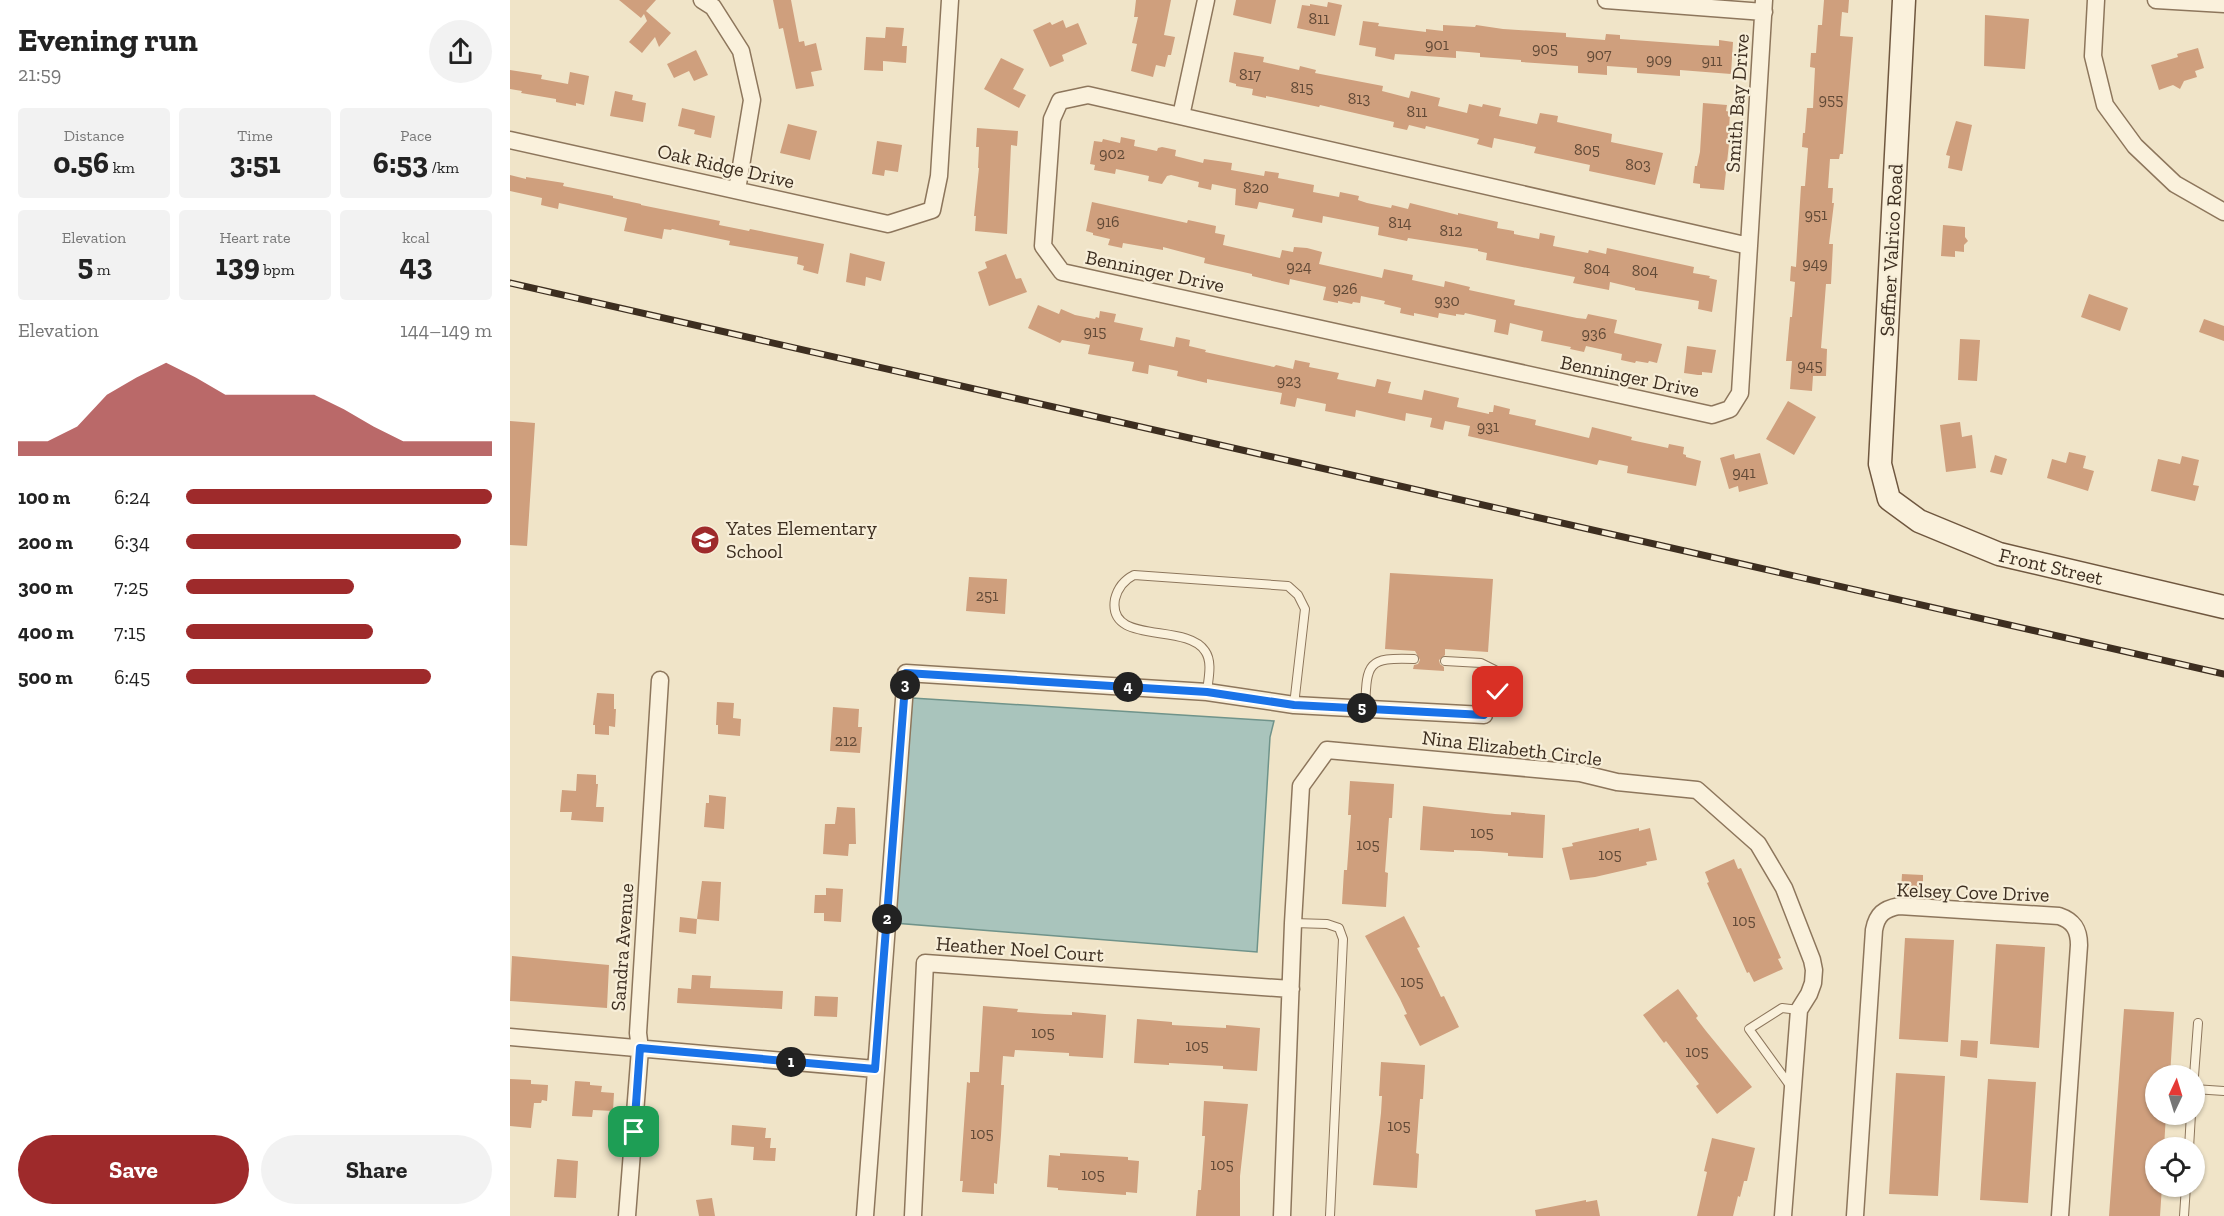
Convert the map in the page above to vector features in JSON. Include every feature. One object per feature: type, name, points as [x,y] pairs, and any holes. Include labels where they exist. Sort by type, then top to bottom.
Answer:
[{"type":"street","points":[[702,0],[713,7],[741,51],[752,100],[736,190]]},
{"type":"street","name":"Oak Ridge Drive","points":[[510,140],[888,224],[932,210],[939,176],[950,0]]},
{"type":"street","points":[[1181,116],[1206,0]]},
{"type":"street","name":"Smith Bay Drive","points":[[1606,0],[1764,6],[1749,246]]},
{"type":"street","name":"Seffner Valrico Road","points":[[1889,499],[1880,464],[1904,0]]},
{"type":"street","points":[[2096,0],[2093,56],[2105,105],[2135,146],[2175,184],[2224,212]]},
{"type":"street","points":[[2156,0],[2224,4]]},
{"type":"street","name":"Benninger Drive","points":[[1088,95],[1749,246],[1740,393],[1730,409],[1712,416],[1062,272],[1043,246],[1052,119],[1060,102],[1088,95]]},
{"type":"street","name":"Front Street","points":[[1889,499],[1918,521],[1999,554],[2224,607]]},
{"type":"street","points":[[865,1216],[906,673],[1207,692],[1294,705],[1484,715]]},
{"type":"street","name":"Sandra Avenue","points":[[627,1216],[640,1048],[638,1033],[660,680]]},
{"type":"street","name":"Nina Elizabeth Circle","points":[[1282,1216],[1293,923],[1301,786],[1327,750],[1580,773],[1617,782],[1697,790],[1758,844],[1784,888],[1814,970],[1809,994],[1799,1010],[1784,1216]]},
{"type":"street","name":"Kelsey Cove Drive","points":[[1855,1216],[1874,930],[1880,913],[1888,908],[1899,906],[2059,916],[2066,919],[2076,929],[2079,945],[2060,1216]]},
{"type":"street","name":"Heather Noel Court","points":[[913,1216],[925,963],[1291,989]]},
{"type":"street","points":[[510,1037],[875,1069]]},
{"type":"lane","points":[[1207,692],[1209,662],[1205,651],[1194,641],[1132,629],[1120,620],[1114,609],[1117,592],[1125,580],[1134,574],[1288,586],[1298,595],[1305,609],[1294,705]]},
{"type":"lane","points":[[1365,708],[1366,676],[1370,668],[1378,660],[1414,659]]},
{"type":"lane","points":[[1445,661],[1481,663],[1495,670],[1499,684],[1497,700],[1490,711],[1484,715]]},
{"type":"lane","points":[[1293,923],[1327,924],[1339,928],[1343,939],[1330,1216]]},
{"type":"lane","points":[[1792,1089],[1749,1029],[1782,1008],[1799,1010]]},
{"type":"lane","points":[[2195,1065],[2198,1023]]},
{"type":"lane","points":[[2205,1090],[2224,1091]]},
{"type":"lane","points":[[2184,1216],[2185,1197]]},
{"type":"water","points":[[912,698],[1274,721],[1270,737],[1257,952],[894,923]]},
{"type":"building","points":[[619,0],[656,0],[646,11],[671,33],[659,47],[655,37],[642,53],[629,42],[647,21],[644,14],[641,18]]},
{"type":"building","points":[[773,0],[791,0],[799,42],[804,41],[805,46],[816,43],[822,70],[811,72],[814,86],[796,89],[783,28],[779,29]]},
{"type":"building","points":[[1136,0],[1171,0],[1164,35],[1175,37],[1171,55],[1168,55],[1165,67],[1156,65],[1153,77],[1131,71],[1137,44],[1132,43],[1138,17],[1134,17]]},
{"type":"building","points":[[1236,0],[1276,0],[1271,24],[1233,15]]},
{"type":"building","points":[[1824,0],[1849,0],[1848,13],[1842,12],[1840,36],[1853,37],[1843,154],[1840,154],[1839,159],[1830,159],[1828,188],[1833,188],[1832,203],[1834,203],[1829,244],[1833,244],[1831,284],[1826,284],[1821,348],[1827,349],[1826,376],[1813,376],[1812,391],[1790,389],[1792,361],[1786,361],[1795,282],[1790,281],[1791,266],[1796,267],[1801,186],[1805,186],[1808,148],[1802,147],[1803,133],[1805,133],[1807,108],[1813,108],[1815,68],[1810,67],[1811,53],[1816,53],[1818,25],[1822,25]]},
{"type":"building","points":[[1328,2],[1342,5],[1335,36],[1297,28],[1302,5],[1327,7]]},
{"type":"building","points":[[1985,15],[2029,19],[2025,69],[1984,66]]},
{"type":"building","points":[[1063,20],[1066,28],[1078,23],[1087,44],[1062,55],[1064,61],[1050,67],[1033,30],[1050,22],[1052,25]]},
{"type":"building","points":[[1363,21],[1379,23],[1378,26],[1426,32],[1426,29],[1443,31],[1443,25],[1475,27],[1476,25],[1566,33],[1566,37],[1605,40],[1606,34],[1620,35],[1620,39],[1701,45],[1719,46],[1719,40],[1733,42],[1731,74],[1680,70],[1680,76],[1637,73],[1637,68],[1607,66],[1607,75],[1578,73],[1578,66],[1480,57],[1480,53],[1456,51],[1456,58],[1395,54],[1394,60],[1375,56],[1376,48],[1359,45]]},
{"type":"building","points":[[886,27],[904,28],[902,46],[907,46],[906,63],[883,61],[883,71],[864,70],[866,37],[885,38]]},
{"type":"building","points":[[2198,48],[2204,68],[2195,71],[2197,77],[2184,81],[2180,89],[2173,85],[2159,90],[2151,65]]},
{"type":"building","points":[[696,50],[708,75],[694,81],[689,71],[674,78],[667,64]]},
{"type":"building","points":[[1234,52],[1264,57],[1263,62],[1299,70],[1300,66],[1316,70],[1315,73],[1383,86],[1382,91],[1409,98],[1411,91],[1440,98],[1438,106],[1467,113],[1469,104],[1482,107],[1483,104],[1501,108],[1499,116],[1537,124],[1540,113],[1558,116],[1557,122],[1612,134],[1611,142],[1663,153],[1655,185],[1589,171],[1590,165],[1534,153],[1536,147],[1494,138],[1492,148],[1477,144],[1479,139],[1426,126],[1425,129],[1409,125],[1407,130],[1393,127],[1394,122],[1320,105],[1319,107],[1252,95],[1253,89],[1236,86],[1229,82]]},
{"type":"building","points":[[1001,58],[1024,69],[1013,89],[1026,95],[1019,108],[984,89]]},
{"type":"building","points":[[510,70],[542,75],[541,79],[568,84],[570,72],[589,76],[584,105],[576,103],[576,106],[556,102],[556,99],[510,89]]},
{"type":"building","points":[[615,91],[633,95],[632,100],[646,103],[643,122],[610,116]]},
{"type":"building","points":[[1703,103],[1727,105],[1726,111],[1730,112],[1729,130],[1733,130],[1733,145],[1729,144],[1724,190],[1700,188],[1700,184],[1693,183],[1700,152]]},
{"type":"building","points":[[682,108],[715,116],[711,138],[694,134],[695,130],[678,126]]},
{"type":"building","points":[[1956,121],[1972,125],[1962,171],[1948,168],[1950,156],[1946,155]]},
{"type":"building","points":[[788,124],[817,131],[810,160],[780,153]]},
{"type":"building","points":[[977,128],[1018,131],[1017,146],[1011,145],[1007,234],[975,231],[976,216],[974,216],[979,168],[979,147],[976,147]]},
{"type":"building","points":[[1121,137],[1135,140],[1134,146],[1157,151],[1162,147],[1176,150],[1175,156],[1203,163],[1204,159],[1232,163],[1231,170],[1264,176],[1265,171],[1279,173],[1278,178],[1314,185],[1313,192],[1339,197],[1340,192],[1359,196],[1358,200],[1367,203],[1391,208],[1392,205],[1408,209],[1410,203],[1498,222],[1497,228],[1514,231],[1514,234],[1539,239],[1540,233],[1555,236],[1553,246],[1606,254],[1607,248],[1694,267],[1693,273],[1710,276],[1709,278],[1717,280],[1712,312],[1698,309],[1699,301],[1635,290],[1635,288],[1610,282],[1609,290],[1573,283],[1575,277],[1486,260],[1487,253],[1478,251],[1478,249],[1408,238],[1407,241],[1378,235],[1379,227],[1323,216],[1322,223],[1292,217],[1294,209],[1259,202],[1257,209],[1235,205],[1236,189],[1212,184],[1211,190],[1198,187],[1199,182],[1171,175],[1167,176],[1162,184],[1148,181],[1149,176],[1116,169],[1115,174],[1094,170],[1095,165],[1090,164],[1094,141],[1102,142],[1103,139],[1120,143]]},
{"type":"building","points":[[877,141],[902,145],[898,172],[885,170],[884,176],[872,174]]},
{"type":"building","points":[[510,175],[564,183],[563,186],[720,221],[719,225],[824,244],[818,274],[803,270],[804,266],[797,264],[798,257],[729,245],[730,241],[672,229],[664,229],[662,239],[624,231],[627,218],[559,203],[558,209],[541,205],[542,198],[510,191]]},
{"type":"building","points":[[1092,202],[1187,223],[1188,220],[1216,226],[1215,233],[1225,235],[1223,245],[1280,258],[1282,250],[1293,252],[1294,247],[1307,248],[1322,252],[1319,264],[1382,278],[1384,269],[1413,275],[1412,280],[1444,287],[1445,281],[1470,287],[1469,290],[1515,300],[1514,305],[1577,318],[1586,319],[1588,314],[1617,320],[1614,333],[1662,344],[1657,363],[1636,361],[1635,363],[1621,360],[1622,354],[1586,346],[1584,352],[1570,349],[1571,347],[1541,341],[1543,331],[1510,323],[1508,335],[1494,332],[1496,320],[1465,313],[1464,315],[1456,314],[1456,316],[1439,313],[1438,318],[1414,313],[1414,316],[1400,313],[1401,308],[1384,304],[1385,301],[1361,296],[1360,303],[1353,302],[1352,304],[1323,300],[1326,287],[1290,279],[1289,285],[1252,276],[1252,274],[1204,263],[1205,258],[1163,247],[1163,250],[1123,243],[1122,248],[1108,245],[1110,239],[1086,231]]},
{"type":"building","points":[[1943,225],[1965,227],[1965,237],[1968,241],[1964,245],[1964,252],[1955,251],[1955,257],[1941,256]]},
{"type":"building","points":[[850,253],[885,262],[881,281],[866,277],[865,286],[846,282]]},
{"type":"building","points":[[1006,254],[1016,279],[1021,278],[1027,292],[989,306],[978,272],[987,268],[985,262]]},
{"type":"building","points":[[2089,294],[2128,308],[2120,331],[2081,317]]},
{"type":"building","points":[[1038,305],[1059,314],[1061,309],[1075,315],[1095,319],[1099,318],[1100,311],[1116,314],[1114,322],[1143,328],[1140,340],[1174,347],[1176,337],[1190,340],[1189,346],[1206,350],[1205,352],[1274,367],[1276,365],[1293,369],[1295,360],[1310,363],[1309,367],[1339,373],[1337,379],[1375,387],[1377,379],[1391,382],[1388,393],[1422,400],[1424,390],[1459,398],[1457,407],[1489,414],[1493,412],[1494,405],[1510,409],[1509,414],[1536,420],[1535,425],[1589,438],[1592,427],[1632,437],[1631,440],[1668,448],[1669,444],[1684,447],[1683,454],[1686,457],[1701,461],[1696,486],[1627,473],[1628,466],[1599,460],[1597,465],[1468,436],[1470,426],[1445,421],[1443,430],[1430,427],[1432,418],[1406,413],[1405,421],[1356,410],[1355,417],[1325,411],[1326,404],[1297,398],[1295,407],[1280,404],[1282,393],[1207,379],[1207,383],[1177,376],[1178,371],[1149,365],[1148,374],[1132,371],[1134,362],[1088,354],[1090,345],[1062,340],[1060,343],[1028,328]]},
{"type":"building","points":[[2204,319],[2224,326],[2224,341],[2199,332]]},
{"type":"building","points":[[1960,339],[1980,340],[1977,381],[1958,380]]},
{"type":"building","points":[[1687,346],[1716,350],[1712,373],[1702,372],[1702,375],[1698,375],[1684,373]]},
{"type":"building","points":[[1788,401],[1816,417],[1794,455],[1766,439]]},
{"type":"building","points":[[510,421],[535,423],[527,546],[510,545]]},
{"type":"building","points":[[1960,422],[1962,437],[1972,435],[1976,468],[1946,472],[1940,425]]},
{"type":"building","points":[[2069,452],[2086,456],[2083,468],[2094,471],[2088,491],[2047,478],[2052,459],[2066,463]]},
{"type":"building","points":[[1760,453],[1768,484],[1739,492],[1738,486],[1729,489],[1720,458],[1734,454],[1735,459]]},
{"type":"building","points":[[1995,455],[2007,459],[2002,475],[1990,472]]},
{"type":"building","points":[[2182,456],[2199,460],[2193,485],[2199,486],[2195,501],[2151,491],[2158,459],[2180,464]]},
{"type":"building","points":[[1390,573],[1493,579],[1488,652],[1445,649],[1445,655],[1439,660],[1444,671],[1413,669],[1420,660],[1415,651],[1385,649]]},
{"type":"building","points":[[969,577],[1007,579],[1005,614],[966,611]]},
{"type":"building","points":[[597,693],[614,694],[615,727],[609,726],[609,735],[595,734],[595,725],[593,725]]},
{"type":"building","points":[[717,702],[734,703],[733,718],[741,719],[740,736],[718,734]]},
{"type":"building","points":[[833,707],[859,709],[858,727],[862,727],[860,753],[830,751]]},
{"type":"building","points":[[577,774],[596,775],[596,784],[598,784],[596,807],[604,807],[603,822],[571,820],[572,812],[560,812],[562,790],[576,791]]},
{"type":"building","points":[[1350,781],[1394,784],[1385,872],[1388,873],[1386,907],[1342,904],[1351,815],[1348,815]]},
{"type":"building","points":[[709,795],[726,797],[724,829],[704,827]]},
{"type":"building","points":[[1423,806],[1495,814],[1511,815],[1511,812],[1545,815],[1543,858],[1508,856],[1508,853],[1480,851],[1420,850]]},
{"type":"building","points":[[837,807],[855,808],[856,844],[849,844],[848,856],[823,854],[825,824],[835,824]]},
{"type":"building","points":[[1639,828],[1639,831],[1650,828],[1657,860],[1646,862],[1647,865],[1595,877],[1570,880],[1562,848],[1573,846],[1572,843]]},
{"type":"building","points":[[1734,859],[1738,869],[1741,868],[1781,958],[1778,959],[1783,969],[1754,982],[1749,972],[1747,973],[1707,883],[1709,882],[1705,872]]},
{"type":"building","points":[[1902,874],[1923,875],[1923,891],[1901,890]]},
{"type":"building","points":[[702,881],[721,882],[719,921],[697,919]]},
{"type":"building","points":[[826,888],[843,889],[841,922],[824,921],[824,913],[814,913],[815,895],[826,895]]},
{"type":"building","points":[[1404,916],[1441,997],[1444,996],[1459,1027],[1420,1046],[1404,1015],[1407,1014],[1400,999],[1365,936]]},
{"type":"building","points":[[680,917],[697,919],[696,934],[679,932]]},
{"type":"building","points":[[1905,938],[1954,940],[1948,1042],[1899,1039]]},
{"type":"building","points":[[1996,944],[2045,947],[2039,1048],[1990,1044]]},
{"type":"building","points":[[512,956],[609,965],[607,1008],[510,1001]]},
{"type":"building","points":[[692,975],[711,976],[710,988],[783,991],[782,1009],[677,1003],[678,988],[691,989]]},
{"type":"building","points":[[1678,989],[1698,1016],[1696,1018],[1752,1087],[1717,1114],[1696,1086],[1699,1084],[1643,1015]]},
{"type":"building","points":[[815,996],[838,997],[837,1017],[814,1016]]},
{"type":"building","points":[[983,1006],[1018,1009],[1017,1012],[1072,1015],[1072,1012],[1106,1015],[1103,1058],[1069,1056],[1069,1053],[1015,1050],[1014,1057],[1003,1056],[1001,1135],[997,1184],[994,1183],[994,1194],[962,1192],[963,1181],[960,1181],[967,1082],[970,1083],[970,1072],[979,1072]]},
{"type":"building","points":[[2124,1009],[2174,1012],[2171,1065],[2145,1065],[2145,1125],[2165,1125],[2165,1137],[2145,1137],[2145,1197],[2161,1197],[2160,1216],[2109,1216]]},
{"type":"building","points":[[1137,1019],[1172,1022],[1172,1025],[1226,1028],[1226,1025],[1260,1028],[1257,1071],[1223,1069],[1223,1066],[1134,1063]]},
{"type":"building","points":[[1961,1040],[1978,1041],[1977,1058],[1960,1056]]},
{"type":"building","points":[[1381,1062],[1425,1065],[1416,1153],[1419,1154],[1417,1188],[1373,1185],[1381,1113],[1382,1096],[1379,1096]]},
{"type":"building","points":[[1896,1073],[1945,1076],[1938,1196],[1889,1194]]},
{"type":"building","points":[[510,1079],[531,1080],[531,1084],[548,1085],[547,1101],[534,1103],[531,1128],[510,1126]]},
{"type":"building","points":[[1988,1079],[2036,1082],[2028,1203],[1980,1200]]},
{"type":"building","points":[[575,1081],[590,1082],[590,1085],[602,1086],[601,1092],[614,1093],[613,1111],[593,1110],[592,1117],[572,1116]]},
{"type":"building","points":[[1204,1101],[1248,1104],[1240,1176],[1240,1216],[1196,1216],[1198,1190],[1201,1190],[1205,1136],[1202,1136]]},
{"type":"building","points":[[732,1125],[766,1128],[765,1138],[771,1138],[770,1148],[776,1148],[775,1161],[753,1160],[754,1147],[731,1145]]},
{"type":"building","points":[[1712,1138],[1755,1148],[1747,1181],[1744,1181],[1740,1197],[1738,1196],[1733,1216],[1697,1216]]},
{"type":"building","points":[[1060,1153],[1128,1157],[1128,1160],[1139,1161],[1137,1193],[1126,1192],[1126,1195],[1058,1190],[1058,1188],[1047,1187],[1049,1155],[1060,1156]]},
{"type":"building","points":[[557,1159],[578,1161],[576,1198],[554,1197]]},
{"type":"building","points":[[712,1198],[715,1216],[699,1216],[696,1200]]},
{"type":"building","points":[[1586,1200],[1586,1202],[1597,1200],[1600,1216],[1536,1216],[1535,1210]]},
{"type":"railway","points":[[510,283],[2224,674]]},
{"type":"place","name":"Yates Elementary School","points":[[705,540]]},
{"type":"route","points":[[634,1132],[640,1048],[875,1069],[906,673],[1207,692],[1294,705],[1484,715],[1490,711],[1497,700],[1498,692]]}]
